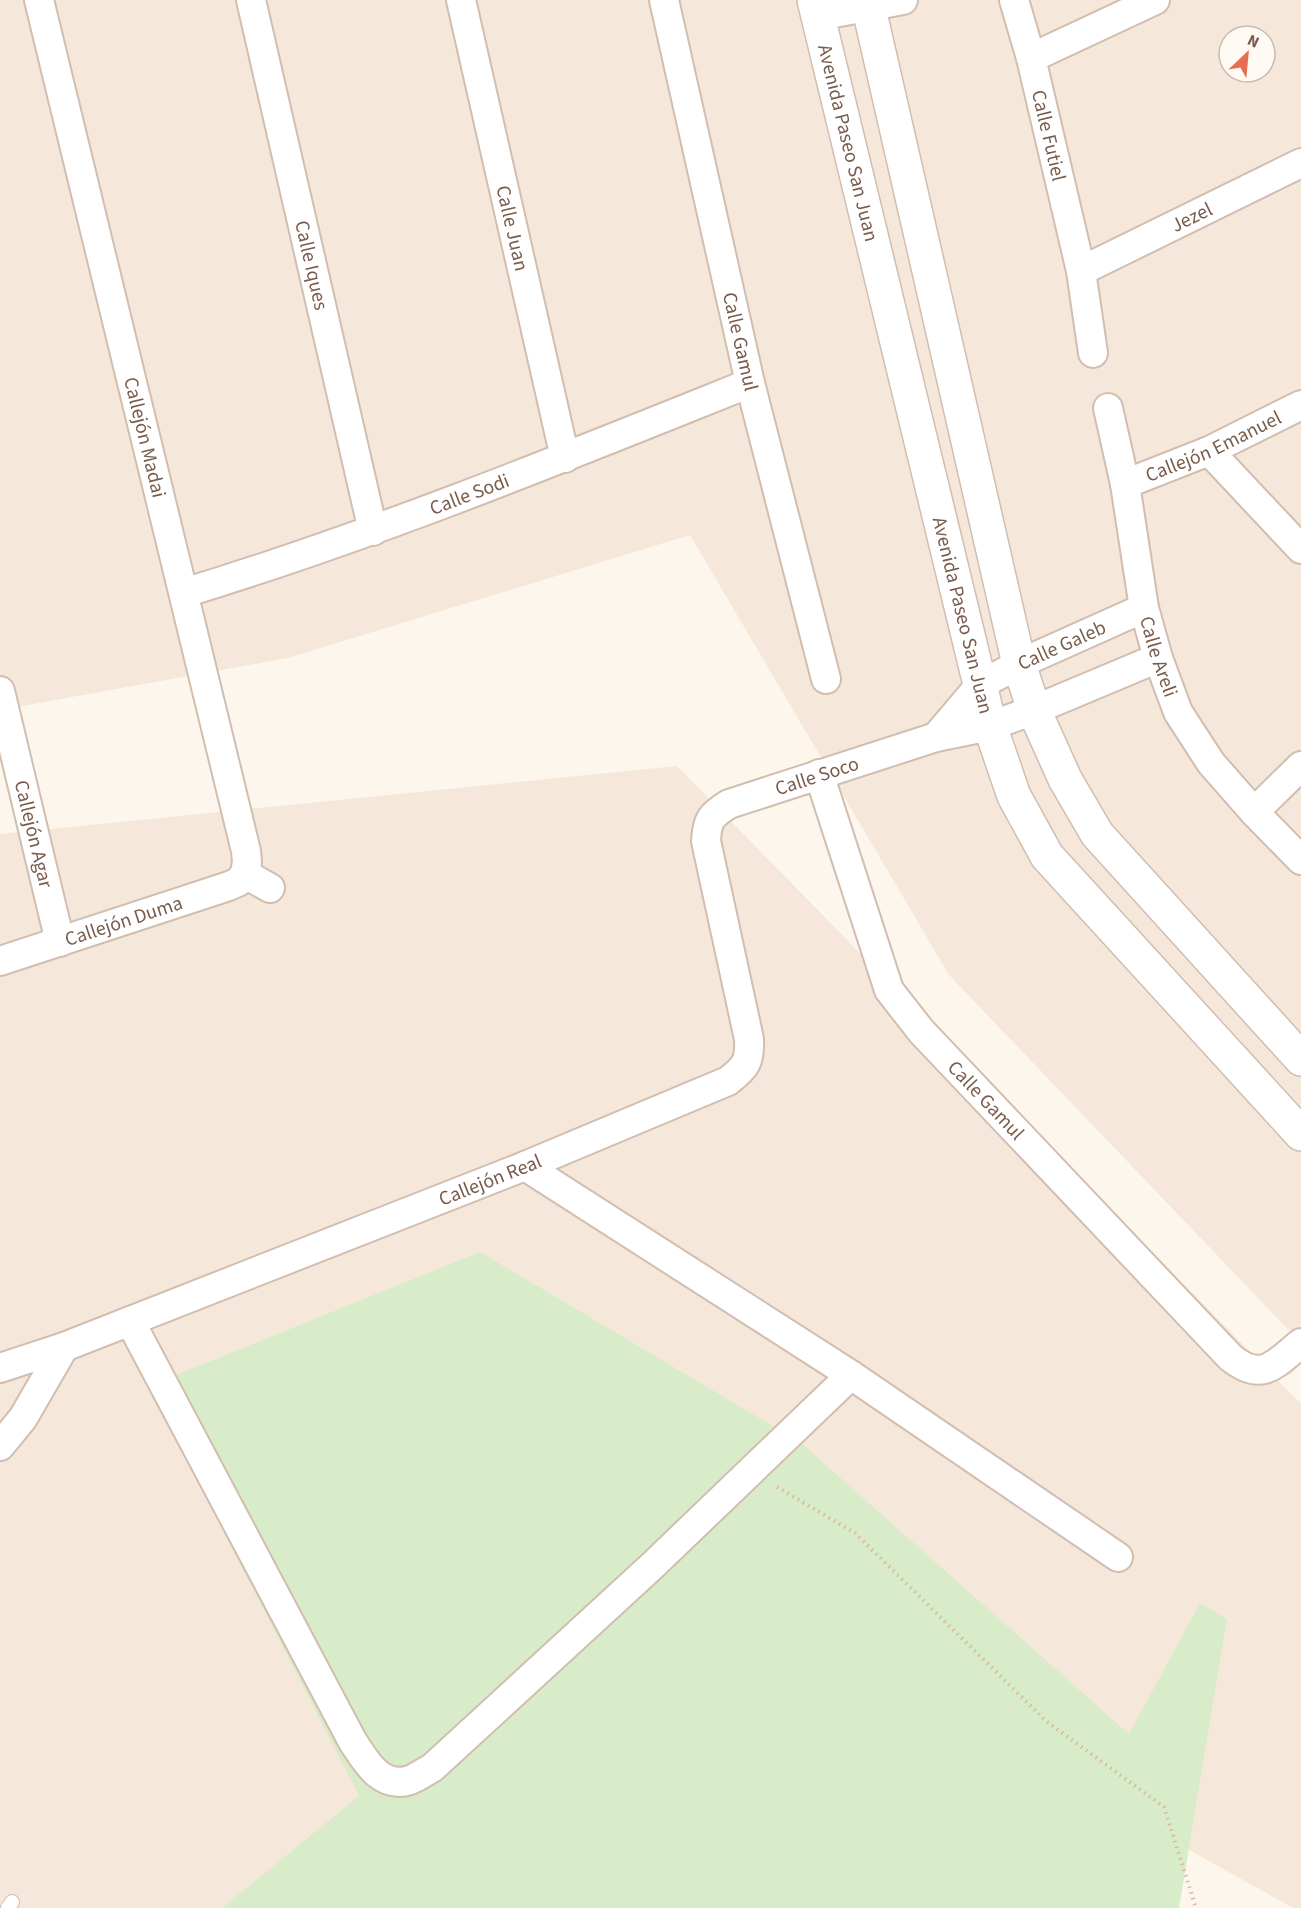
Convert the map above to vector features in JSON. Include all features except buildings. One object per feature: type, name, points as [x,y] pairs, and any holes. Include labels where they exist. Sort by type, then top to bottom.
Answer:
[{"type":"street","name":"Callejón Madai","points":[[39,0],[246,851],[245,874]]},
{"type":"street","name":"Calle Iques","points":[[250,0],[373,531]]},
{"type":"street","name":"Calle Juan","points":[[461,0],[564,458]]},
{"type":"street","name":"Calle Gamul","points":[[664,0],[750,383],[826,679]]},
{"type":"street","points":[[816,8],[903,0]]},
{"type":"street","name":"Calle Futiel","points":[[1014,0],[1031,58],[1081,271]]},
{"type":"street","points":[[1031,58],[1155,0]]},
{"type":"street","points":[[868,4],[1019,664],[1034,710],[1065,779],[1097,834],[1301,1059]]},
{"type":"street","name":"Avenida Paseo San Juan","points":[[816,8],[990,726],[1014,796],[1047,856],[1301,1134]]},
{"type":"street","name":"Jezel","points":[[1081,271],[1301,163]]},
{"type":"street","points":[[1081,271],[1093,353]]},
{"type":"street","name":"Calle Sodi","points":[[184,593],[260,570],[373,531],[564,458],[750,383]]},
{"type":"street","name":"Callejón Emanuel","points":[[1125,484],[1209,451],[1301,405]]},
{"type":"street","name":"Calle Areli","points":[[1108,408],[1125,484],[1144,608],[1158,658],[1178,712],[1211,763],[1254,812],[1301,860]]},
{"type":"street","points":[[1209,451],[1301,549]]},
{"type":"street","name":"Calle Galeb","points":[[980,686],[1019,664],[1144,608]]},
{"type":"street","points":[[990,726],[1158,658]]},
{"type":"street","points":[[936,737],[980,686]]},
{"type":"street","name":"Callejón Agar","points":[[0,691],[60,942]]},
{"type":"street","name":"Calle Soco","points":[[707,826],[715,812],[729,804],[936,737],[990,726]]},
{"type":"street","points":[[1254,812],[1301,766]]},
{"type":"street","name":"Calle Gamul","points":[[819,774],[889,990],[929,1040],[1244,1369],[1258,1371],[1272,1366],[1301,1343]]},
{"type":"street","name":"Callejón Real","points":[[0,1368],[64,1347],[525,1166],[728,1081],[742,1070],[749,1057],[749,1039],[706,841],[707,826]]},
{"type":"street","points":[[245,874],[270,888]]},
{"type":"street","name":"Callejón Duma","points":[[0,961],[229,886],[238,882],[245,874]]},
{"type":"street","points":[[525,1166],[851,1375],[1118,1557]]},
{"type":"street","points":[[130,1321],[353,1742],[372,1770],[388,1781],[407,1781],[432,1768],[652,1566],[851,1375]]},
{"type":"street","points":[[0,1446],[23,1418],[64,1347]]},
{"type":"path","points":[[751,1471],[855,1533],[1046,1721],[1164,1808],[1196,1908]]},
{"type":"shaded area","points":[[0,0],[1301,0],[1301,1343],[949,975],[690,535],[288,658],[0,710]]},
{"type":"shaded area","points":[[677,766],[1301,1404],[1301,1908],[1293,1908],[696,1575],[313,1908],[0,1908],[0,834]]},
{"type":"green space","points":[[480,1252],[800,1442],[1129,1734],[1200,1603],[1227,1619],[1179,1908],[222,1908],[359,1796],[149,1386]]}]
